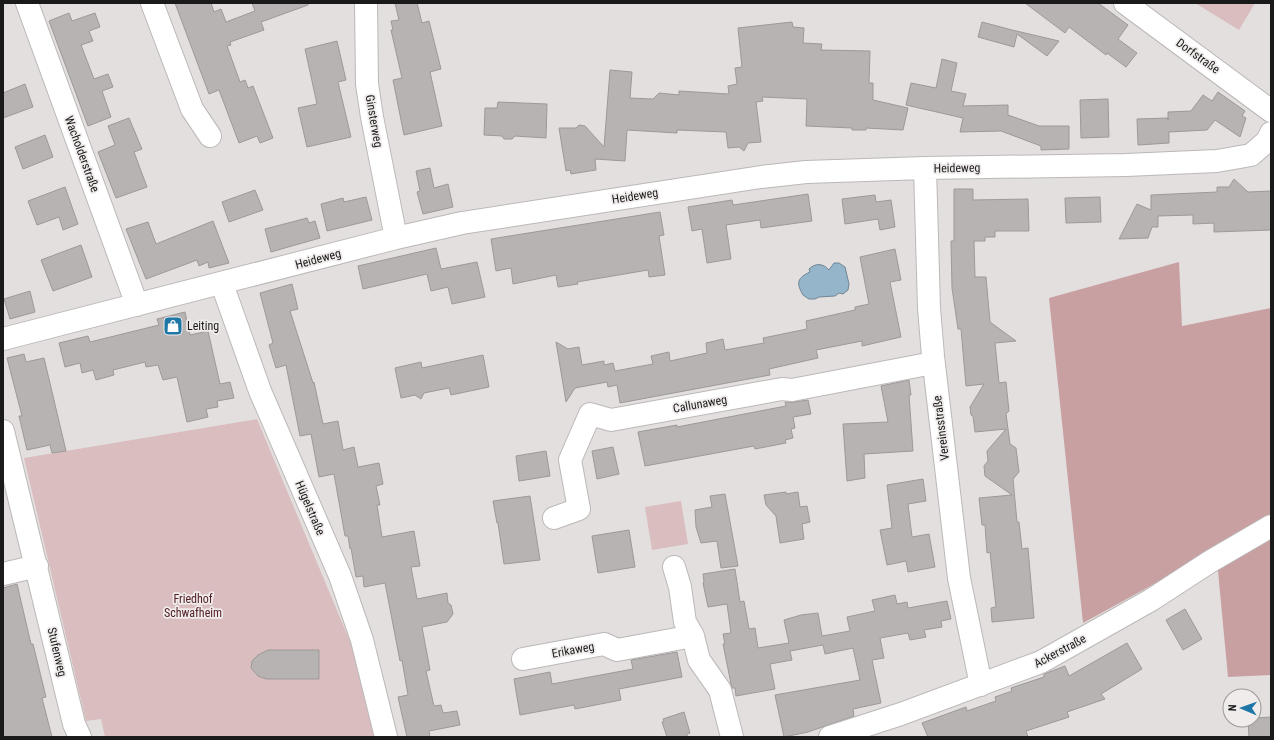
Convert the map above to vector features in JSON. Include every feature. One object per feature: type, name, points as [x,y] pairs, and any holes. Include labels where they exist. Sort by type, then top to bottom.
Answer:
[{"type":"street","name":"Wacholderstraße","points":[[27,3],[137,305]]},
{"type":"street","points":[[152,3],[192,109],[210,136]]},
{"type":"street","name":"Ginsterweg","points":[[366,3],[367,84],[396,238]]},
{"type":"street","name":"Dorfstraße","points":[[1125,3],[1271,111]]},
{"type":"street","name":"Heideweg","points":[[3,339],[222,284],[396,238],[462,223],[761,177],[806,172],[925,168],[1126,165],[1217,161],[1251,155],[1267,141],[1271,133]]},
{"type":"street","name":"Vereinsstraße","points":[[925,168],[929,308],[933,363],[959,578],[981,685]]},
{"type":"street","name":"Hügelstraße","points":[[222,284],[260,391],[340,576],[362,640],[386,737]]},
{"type":"street","name":"Callunaweg","points":[[554,518],[579,509],[570,460],[590,414],[611,420],[782,388],[792,390],[933,363]]},
{"type":"street","name":"Stufenweg","points":[[3,431],[37,566],[74,724],[80,737]]},
{"type":"street","name":"Ackerstraße","points":[[830,737],[901,714],[1041,662],[1151,600],[1211,561],[1271,526]]},
{"type":"street","points":[[3,574],[37,566]]},
{"type":"street","points":[[674,567],[680,587],[686,622],[693,636],[699,660],[720,690],[732,737]]},
{"type":"street","name":"Erikaweg","points":[[523,659],[604,644],[617,650],[693,636]]},
{"type":"green space","points":[[1195,3],[1255,3],[1239,30]]},
{"type":"green space","name":"Friedhof Schwafheim","points":[[257,419],[359,663],[375,737],[105,737],[101,719],[86,721],[24,458]]},
{"type":"green space","points":[[681,501],[688,544],[652,550],[645,507]]},
{"type":"shaded area","points":[[1179,262],[1182,326],[1271,308],[1271,675],[1228,677],[1216,550],[1083,623],[1049,298]]},
{"type":"water","points":[[834,263],[839,263],[845,267],[849,284],[848,290],[843,294],[839,293],[835,296],[819,297],[815,299],[809,299],[803,295],[799,287],[799,281],[802,276],[810,272],[809,269],[814,266],[822,265],[829,270]]},
{"type":"building","points":[[175,3],[211,3],[214,12],[221,9],[226,22],[255,11],[252,3],[308,3],[308,5],[261,22],[264,30],[230,42],[231,45],[227,46],[240,82],[245,80],[248,88],[253,86],[273,138],[260,143],[257,136],[239,143],[219,90],[209,94]]},
{"type":"building","points":[[395,3],[417,3],[422,23],[429,21],[441,69],[430,72],[442,126],[404,135],[393,80],[402,78],[391,30],[393,30],[391,21],[399,20]]},
{"type":"building","points":[[1025,3],[1098,3],[1128,25],[1118,39],[1137,53],[1126,67],[1107,53],[1106,55],[1069,27],[1065,33]]},
{"type":"building","points":[[69,13],[72,21],[95,13],[100,27],[89,31],[93,41],[81,45],[94,79],[108,74],[113,87],[102,91],[111,117],[88,126],[49,21]]},
{"type":"building","points":[[792,22],[793,27],[804,28],[803,43],[822,44],[821,50],[870,51],[869,83],[873,83],[873,100],[908,108],[903,130],[866,128],[866,130],[852,130],[852,128],[806,126],[807,99],[762,97],[763,101],[756,102],[761,142],[748,143],[744,151],[739,147],[728,148],[726,132],[677,130],[677,133],[627,130],[625,161],[595,159],[596,170],[571,174],[570,170],[566,171],[559,128],[576,128],[579,125],[585,126],[604,147],[610,70],[632,72],[630,98],[653,99],[659,93],[679,95],[679,91],[729,94],[728,86],[737,84],[735,68],[742,67],[738,28]]},
{"type":"building","points":[[982,22],[1059,41],[1047,56],[1017,34],[1014,47],[978,37]]},
{"type":"building","points":[[337,41],[346,80],[338,82],[351,137],[307,147],[298,108],[317,104],[305,49]]},
{"type":"building","points":[[942,59],[957,63],[951,91],[966,94],[963,106],[1008,105],[1008,115],[1039,126],[1069,126],[1069,149],[1041,150],[1041,146],[1001,131],[960,132],[963,118],[906,105],[911,83],[936,88]]},
{"type":"building","points":[[25,84],[33,107],[3,118],[3,93]]},
{"type":"building","points":[[1218,92],[1245,111],[1242,116],[1246,118],[1240,137],[1215,120],[1207,130],[1169,132],[1169,143],[1138,145],[1137,119],[1168,118],[1168,112],[1191,111],[1203,95],[1212,101]]},
{"type":"building","points":[[1108,99],[1109,137],[1081,138],[1080,100]]},
{"type":"building","points":[[498,102],[547,104],[546,138],[515,136],[512,139],[504,139],[502,136],[484,135],[485,108],[497,108]]},
{"type":"building","points":[[129,118],[142,149],[134,152],[147,187],[116,198],[98,152],[115,145],[108,126]]},
{"type":"building","points":[[45,135],[53,157],[23,169],[15,147]]},
{"type":"building","points":[[430,168],[434,188],[448,184],[453,207],[423,214],[417,192],[420,191],[416,171]]},
{"type":"building","points":[[1234,179],[1248,192],[1271,191],[1271,230],[1214,232],[1214,223],[1193,224],[1193,215],[1158,216],[1158,227],[1152,227],[1148,238],[1119,239],[1137,204],[1151,210],[1151,195],[1217,192],[1217,187],[1229,187]]},
{"type":"building","points":[[65,187],[78,224],[63,230],[59,217],[37,225],[28,201]]},
{"type":"building","points":[[954,189],[973,189],[973,200],[1028,199],[1029,231],[995,231],[995,237],[985,237],[985,241],[974,241],[975,277],[986,277],[990,322],[1016,341],[995,343],[999,383],[1006,382],[1009,411],[1006,414],[1010,444],[1016,448],[1019,472],[1013,479],[1017,522],[1019,522],[1022,549],[1028,548],[1034,618],[992,622],[991,608],[996,607],[990,552],[987,553],[985,525],[982,525],[979,498],[1012,495],[985,476],[984,466],[988,461],[987,451],[1006,429],[975,432],[973,416],[971,415],[970,407],[984,384],[966,386],[961,329],[958,329],[952,288],[951,241],[954,241]]},
{"type":"building","points":[[255,190],[263,210],[229,222],[222,202]]},
{"type":"building","points":[[808,194],[812,221],[761,228],[760,220],[726,225],[731,259],[707,263],[702,229],[692,231],[688,207],[732,200],[733,205]]},
{"type":"building","points":[[875,195],[876,202],[891,200],[895,227],[880,230],[878,219],[845,224],[842,199]]},
{"type":"building","points":[[366,197],[372,220],[327,231],[321,204],[343,198],[344,202]]},
{"type":"building","points":[[1100,197],[1101,222],[1066,223],[1065,198]]},
{"type":"building","points":[[660,212],[664,235],[659,236],[665,275],[649,277],[648,270],[577,282],[578,284],[558,287],[556,275],[513,284],[511,268],[496,271],[491,239]]},
{"type":"building","points":[[307,218],[309,223],[315,221],[320,238],[271,252],[265,229]]},
{"type":"building","points":[[213,221],[229,263],[209,268],[208,262],[199,266],[197,260],[146,279],[126,229],[148,222],[156,244]]},
{"type":"building","points":[[81,245],[92,277],[53,291],[41,260]]},
{"type":"building","points":[[436,248],[441,269],[477,262],[485,297],[452,304],[448,287],[431,291],[427,274],[363,289],[358,266]]},
{"type":"building","points":[[895,249],[901,280],[890,282],[901,337],[862,346],[862,341],[816,350],[818,358],[769,369],[770,375],[620,403],[617,385],[608,387],[607,382],[575,388],[566,402],[556,342],[568,349],[579,347],[582,365],[604,361],[604,365],[613,363],[615,371],[653,364],[651,356],[669,352],[670,361],[707,353],[706,343],[723,339],[725,350],[764,343],[763,338],[807,329],[806,321],[855,310],[855,307],[869,304],[860,257]]},
{"type":"building","points":[[292,284],[298,309],[290,311],[313,383],[314,382],[323,424],[338,421],[343,450],[354,447],[358,467],[379,463],[383,484],[376,486],[380,505],[377,505],[382,537],[414,531],[420,566],[411,567],[417,599],[447,593],[448,603],[451,605],[453,614],[447,622],[422,627],[430,670],[426,671],[434,706],[441,705],[443,713],[457,711],[460,725],[429,731],[430,737],[407,737],[398,697],[408,695],[385,583],[364,587],[363,576],[356,577],[348,536],[345,536],[334,474],[319,477],[311,434],[300,436],[286,365],[276,368],[269,345],[273,343],[260,293]]},
{"type":"building","points":[[30,291],[35,312],[10,319],[4,299]]},
{"type":"building","points":[[185,312],[190,335],[208,331],[220,384],[230,382],[234,398],[217,401],[218,407],[206,409],[208,417],[187,422],[177,377],[163,380],[158,365],[146,367],[145,362],[113,370],[114,375],[96,380],[93,370],[82,373],[80,363],[65,367],[59,343],[88,336],[90,342],[159,325],[157,319]]},
{"type":"building","points":[[24,354],[26,362],[44,358],[66,451],[52,453],[50,445],[27,450],[19,416],[22,416],[7,358]]},
{"type":"building","points":[[483,355],[489,387],[451,395],[449,388],[424,393],[421,399],[415,395],[401,398],[395,368],[421,362],[422,368]]},
{"type":"building","points":[[909,380],[913,451],[864,454],[865,478],[847,481],[843,424],[888,422],[881,386]]},
{"type":"building","points":[[808,400],[811,414],[793,417],[795,428],[791,429],[793,438],[785,440],[786,443],[755,449],[754,446],[645,466],[638,432],[677,425],[677,427],[786,406],[785,402]]},
{"type":"building","points":[[613,447],[619,474],[597,479],[592,451]]},
{"type":"building","points":[[546,451],[550,476],[519,481],[516,456]]},
{"type":"building","points":[[923,479],[926,501],[908,504],[912,537],[929,534],[935,567],[908,572],[906,561],[887,565],[880,530],[892,528],[887,485]]},
{"type":"building","points":[[786,492],[786,494],[798,492],[800,507],[807,506],[810,522],[802,524],[804,539],[780,543],[776,516],[766,505],[764,495]]},
{"type":"building","points":[[725,494],[738,566],[721,568],[717,541],[701,543],[696,527],[695,510],[712,507],[710,496]]},
{"type":"building","points":[[530,496],[540,560],[504,564],[493,501]]},
{"type":"building","points":[[629,530],[635,567],[598,573],[592,536]]},
{"type":"building","points":[[735,569],[740,602],[744,601],[749,629],[755,628],[758,648],[789,643],[784,620],[801,615],[818,613],[822,636],[850,631],[847,617],[875,611],[872,600],[895,595],[897,604],[907,602],[908,608],[947,601],[951,619],[941,621],[942,627],[924,630],[926,637],[910,640],[908,633],[880,638],[884,658],[872,660],[881,703],[853,709],[854,716],[808,732],[784,737],[775,695],[860,680],[853,648],[825,654],[823,645],[790,651],[792,660],[770,664],[775,689],[736,696],[735,688],[732,688],[731,684],[723,644],[725,644],[723,634],[731,633],[727,604],[708,607],[703,583],[703,574]]},
{"type":"building","points":[[17,584],[31,644],[33,644],[46,697],[42,698],[52,737],[3,737],[3,588]]},
{"type":"building","points":[[1185,609],[1202,639],[1183,650],[1166,620]]},
{"type":"building","points":[[1127,643],[1142,669],[1101,694],[1105,699],[1067,712],[1069,717],[1026,731],[1028,737],[928,737],[922,723],[966,707],[967,711],[996,701],[995,697],[1012,691],[1011,688],[1044,677],[1044,674],[1065,666],[1069,676]]},
{"type":"building","points":[[268,650],[319,650],[319,679],[266,679],[258,676],[251,668],[252,661],[258,655]]},
{"type":"building","points":[[677,652],[682,677],[619,689],[621,700],[575,709],[574,705],[520,715],[514,679],[550,672],[552,684],[633,669],[631,660]]},
{"type":"building","points":[[684,712],[690,733],[687,734],[687,737],[667,737],[662,722],[664,721],[663,719]]},
{"type":"building","points":[[1271,717],[1271,737],[1249,737],[1248,728],[1262,728],[1262,718]]},
{"type":"place","name":"Leiting","points":[[173,326]]}]
